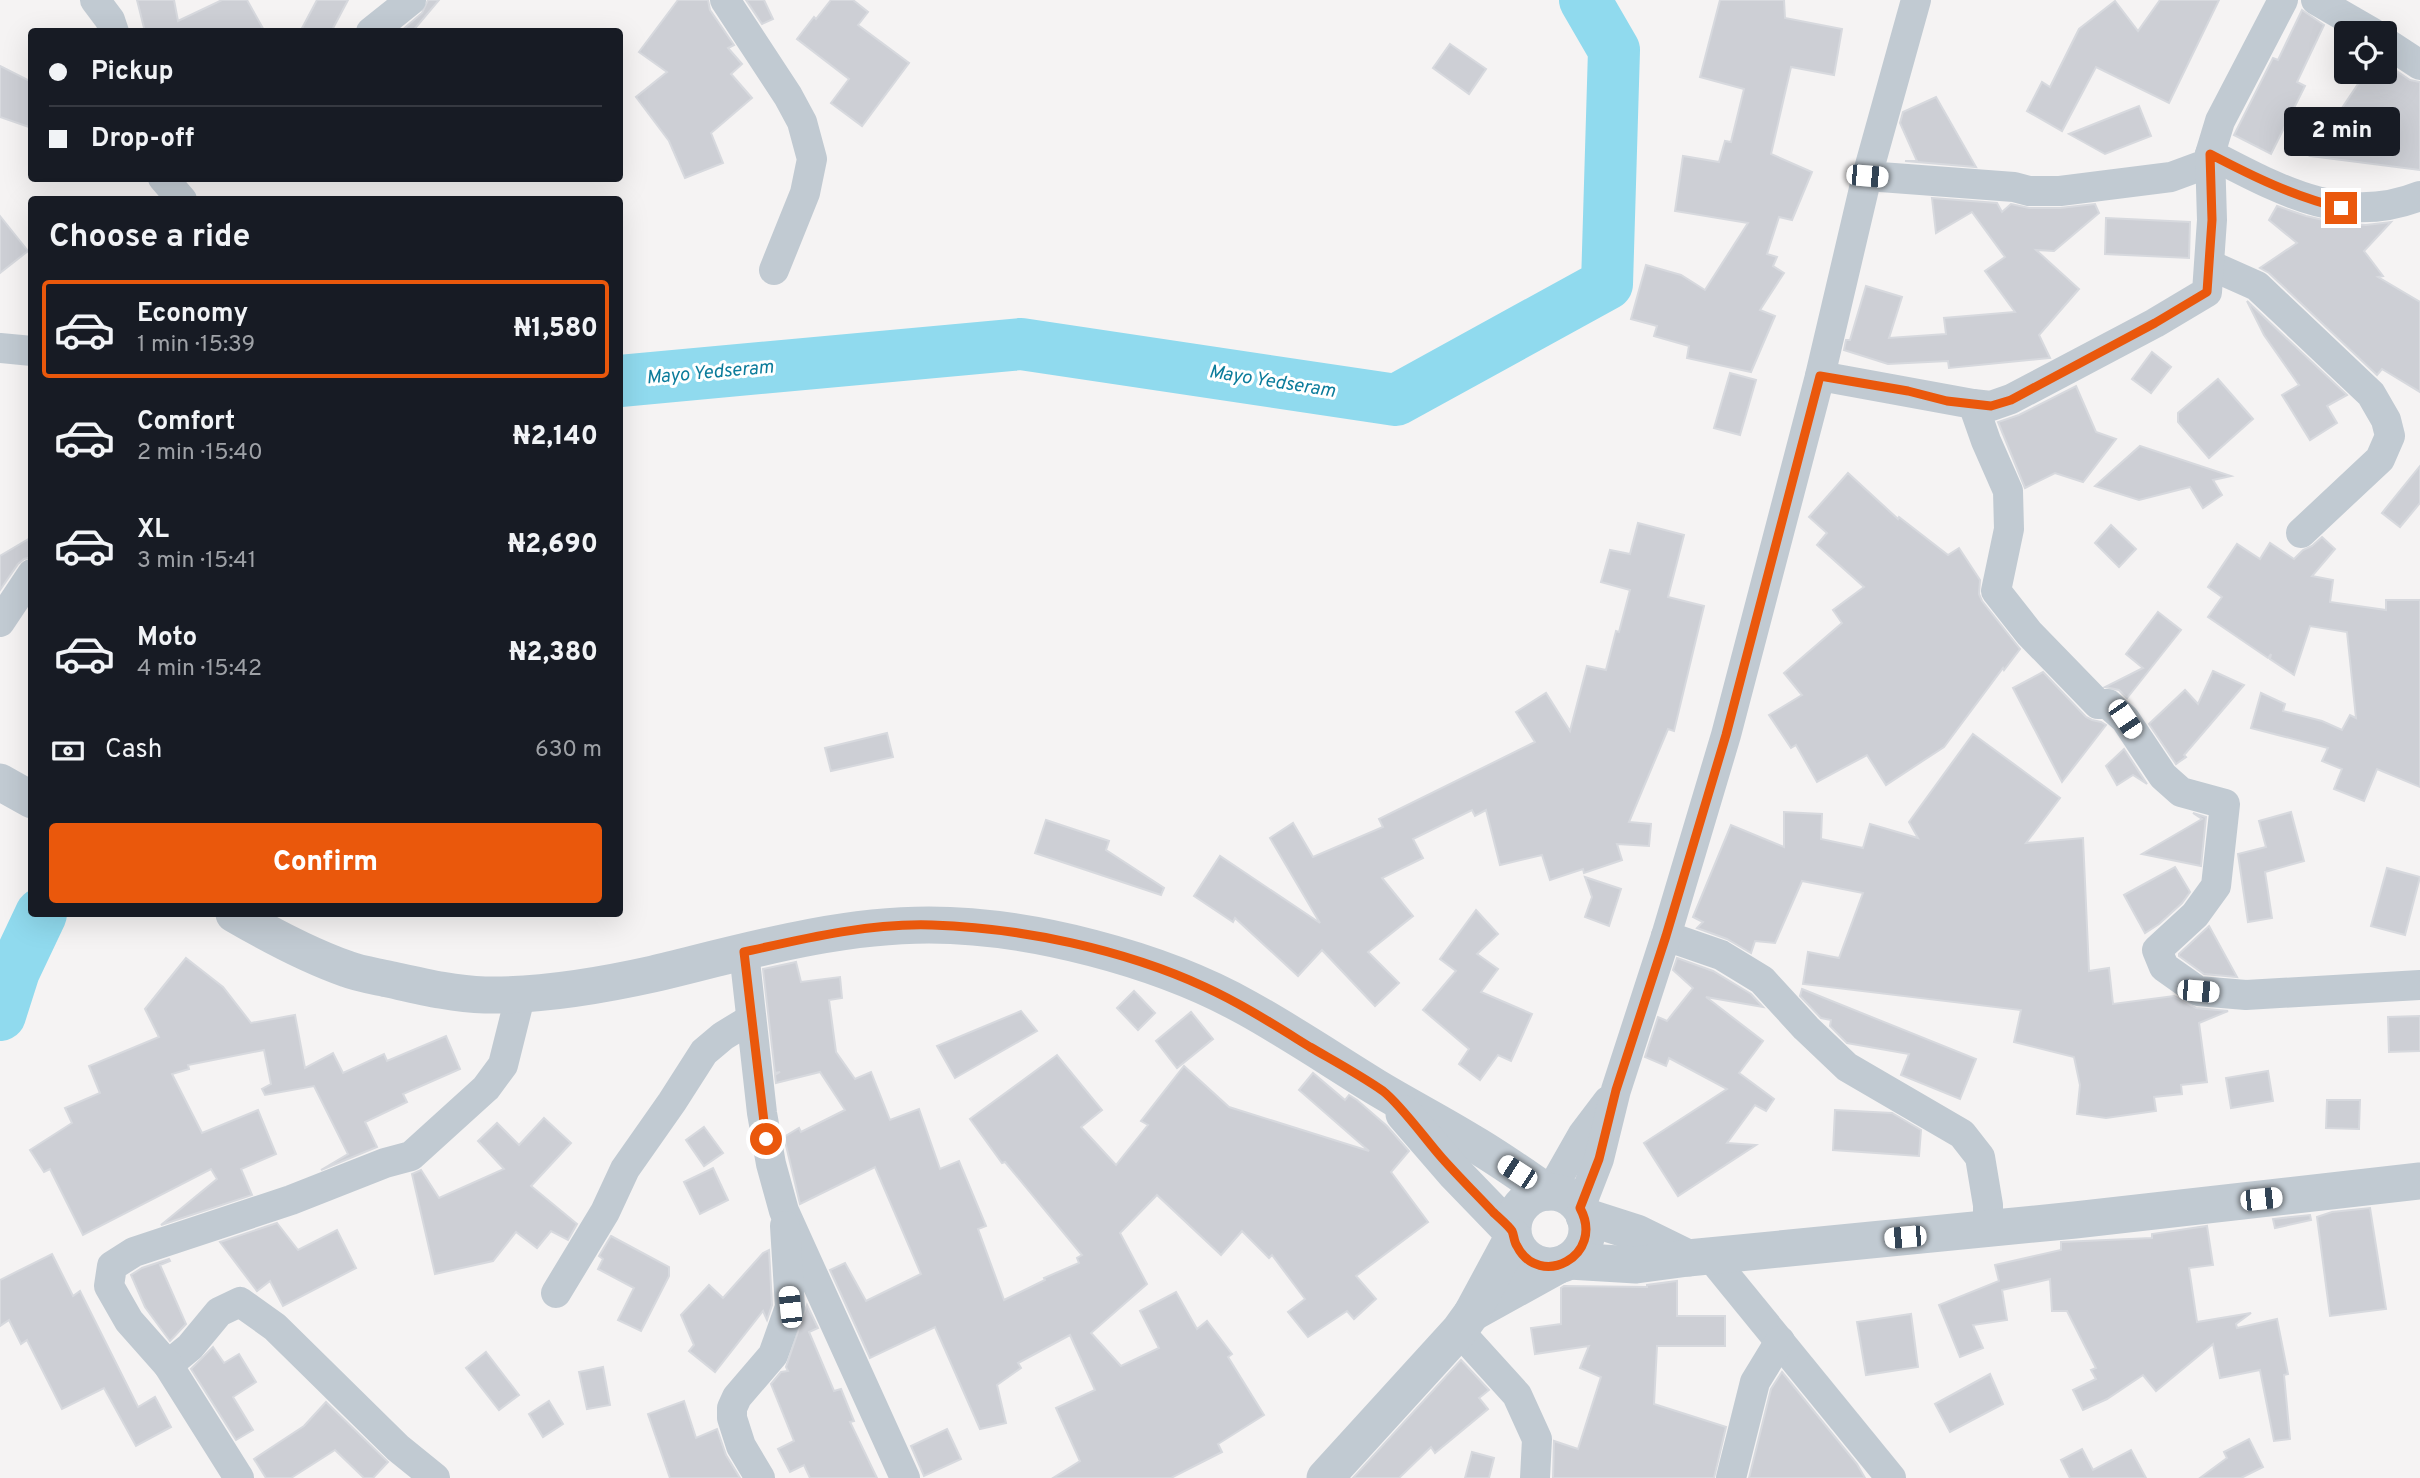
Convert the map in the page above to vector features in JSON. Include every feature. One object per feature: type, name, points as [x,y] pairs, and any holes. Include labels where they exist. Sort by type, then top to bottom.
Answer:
[{"type":"street","points":[[95,0],[113,28]]},
{"type":"street","points":[[376,28],[411,0]]},
{"type":"street","points":[[725,0],[793,105],[802,122],[812,159],[805,193],[774,270]]},
{"type":"street","points":[[1565,1202],[1599,1159],[1616,1090],[1666,936],[1726,735],[1820,376],[1867,176],[1916,0]]},
{"type":"street","points":[[1820,376],[1991,406],[2011,400],[2207,292],[2212,208],[2209,158],[2220,121],[2283,0]]},
{"type":"street","points":[[2316,0],[2352,21]]},
{"type":"street","points":[[2397,50],[2420,65]]},
{"type":"street","points":[[1867,176],[2014,187],[2029,191],[2060,191],[2171,177],[2209,158],[2301,198],[2341,208],[2397,205],[2420,196]]},
{"type":"street","points":[[166,182],[179,196]]},
{"type":"street","points":[[2210,265],[2257,286],[2371,394],[2386,420],[2390,436],[2380,459],[2301,533]]},
{"type":"street","points":[[0,348],[28,351]]},
{"type":"street","points":[[1973,404],[2008,491],[2009,528],[1996,591],[2029,633],[2098,704],[2108,704],[2125,719],[2163,776],[2180,792],[2225,804],[2216,886],[2195,915],[2157,950],[2164,967],[2198,991],[2246,995],[2420,985]]},
{"type":"street","points":[[0,622],[28,580]]},
{"type":"street","points":[[0,782],[28,798]]},
{"type":"street","points":[[239,917],[288,945],[349,970],[429,989],[485,995],[595,985],[825,934],[931,925],[1006,931],[1140,962],[1203,986],[1247,1008],[1565,1202],[1699,1257],[1780,1341],[1891,1478]]},
{"type":"street","points":[[1666,936],[1721,955],[1762,980],[1847,1067],[1962,1133],[1980,1157],[1988,1205],[1988,1229]]},
{"type":"street","points":[[744,952],[762,1114],[771,1164],[784,1211],[905,1478]]},
{"type":"street","points":[[239,1478],[168,1365],[129,1321],[109,1286],[113,1266],[134,1252],[278,1205],[384,1163],[411,1156],[486,1088],[503,1065],[521,993]]},
{"type":"street","points":[[556,1293],[604,1212],[625,1169],[704,1052],[723,1036],[751,1019]]},
{"type":"street","points":[[1385,1092],[1455,1173],[1513,1234],[1517,1248],[1524,1257],[1545,1266],[1636,1265],[2420,1181]]},
{"type":"street","points":[[1325,1478],[1465,1322],[1513,1234],[1516,1213],[1529,1198],[1565,1202],[1587,1226],[1583,1247],[1563,1264],[1465,1322]]},
{"type":"street","points":[[760,1478],[741,1446],[732,1418],[732,1408],[737,1397],[773,1355],[790,1307],[784,1211]]},
{"type":"street","points":[[168,1365],[190,1347],[219,1312],[240,1302],[275,1327],[398,1448],[435,1478]]},
{"type":"street","points":[[1465,1322],[1517,1395],[1537,1439],[1535,1478]]},
{"type":"street","points":[[1731,1478],[1755,1382],[1780,1341]]},
{"type":"building","points":[[137,0],[174,0],[178,21],[222,0],[247,0],[263,28],[144,28]]},
{"type":"building","points":[[317,0],[348,0],[333,28],[302,28]]},
{"type":"building","points":[[428,0],[439,0],[415,28],[405,28],[422,13]]},
{"type":"building","points":[[678,0],[708,0],[710,10],[734,45],[728,48],[742,64],[731,74],[752,98],[711,133],[723,163],[685,178],[669,141],[636,97],[667,72],[639,52]]},
{"type":"building","points":[[746,0],[764,0],[773,19],[762,24]]},
{"type":"building","points":[[831,0],[853,0],[868,12],[858,25],[909,63],[862,126],[831,103],[849,79],[797,39]]},
{"type":"building","points":[[1720,0],[1784,0],[1785,18],[1842,29],[1834,75],[1791,67],[1771,154],[1812,172],[1792,220],[1779,217],[1767,254],[1777,257],[1773,266],[1784,273],[1760,310],[1775,316],[1751,372],[1687,358],[1689,346],[1654,336],[1657,326],[1631,319],[1646,265],[1681,275],[1705,290],[1748,223],[1675,211],[1683,156],[1719,162],[1725,141],[1731,142],[1744,89],[1700,77]]},
{"type":"building","points":[[2160,0],[2219,0],[2169,103],[2096,67],[2062,131],[2027,111],[2042,82],[2050,87],[2079,29],[2115,1],[2138,31]]},
{"type":"building","points":[[2302,10],[2324,25],[2297,82],[2305,86],[2271,154],[2234,135],[2273,58],[2278,60]]},
{"type":"building","points":[[1450,44],[1486,69],[1469,94],[1433,68]]},
{"type":"building","points":[[0,66],[28,80],[28,127],[0,117]]},
{"type":"building","points":[[2397,71],[2410,80],[2420,82],[2420,170],[2310,156],[2358,84],[2397,84]]},
{"type":"building","points":[[1936,97],[1976,167],[1905,161],[1917,161],[1900,123],[1903,112]]},
{"type":"building","points":[[2139,106],[2151,136],[2105,154],[2069,134]]},
{"type":"building","points":[[1932,198],[1997,203],[2002,212],[2011,204],[2029,208],[2060,208],[2095,204],[2099,213],[2054,251],[2036,250],[2079,289],[2039,335],[2050,358],[1949,368],[1948,361],[1888,364],[1844,350],[1846,340],[1850,340],[1866,286],[1902,297],[1889,338],[1946,334],[1944,318],[2015,312],[1985,271],[2005,257],[1972,212],[1936,233]]},
{"type":"building","points":[[2277,206],[2336,223],[2366,225],[2391,222],[2364,251],[2383,276],[2378,277],[2420,302],[2420,392],[2382,369],[2377,375],[2269,273],[2260,268],[2297,243],[2269,220]]},
{"type":"building","points":[[0,216],[28,251],[0,273]]},
{"type":"building","points":[[2106,218],[2190,222],[2189,258],[2105,254]]},
{"type":"building","points":[[2247,301],[2347,395],[2327,406],[2337,423],[2310,440],[2282,395],[2299,385],[2264,335]]},
{"type":"building","points":[[2152,352],[2171,367],[2151,393],[2132,379]]},
{"type":"building","points":[[1730,373],[1756,380],[1740,435],[1714,428]]},
{"type":"building","points":[[2218,379],[2253,419],[2209,458],[2178,422],[2178,413]]},
{"type":"building","points":[[2076,386],[2096,432],[2116,439],[2083,482],[2055,473],[2025,488],[1998,422],[2019,415]]},
{"type":"building","points":[[2140,446],[2231,476],[2213,480],[2222,495],[2203,508],[2190,487],[2139,500],[2095,486]]},
{"type":"building","points":[[2420,466],[2420,503],[2400,527],[2382,513]]},
{"type":"building","points":[[1848,473],[1898,519],[1899,517],[1948,555],[1959,548],[1980,580],[1979,594],[1982,601],[2020,649],[1944,747],[1886,785],[1867,755],[1817,782],[1796,745],[1791,748],[1769,715],[1802,695],[1784,673],[1842,623],[1833,610],[1864,587],[1817,545],[1827,533],[1809,517]]},
{"type":"building","points":[[1638,523],[1684,535],[1668,597],[1704,606],[1674,731],[1668,729],[1629,822],[1651,824],[1649,846],[1617,844],[1622,860],[1584,873],[1583,869],[1550,880],[1542,855],[1500,865],[1486,810],[1475,816],[1472,810],[1413,839],[1423,858],[1382,878],[1413,916],[1368,952],[1399,983],[1375,1006],[1322,950],[1298,976],[1235,918],[1233,922],[1194,896],[1220,856],[1320,923],[1270,838],[1293,823],[1313,857],[1383,827],[1379,819],[1535,742],[1516,712],[1546,693],[1570,731],[1587,666],[1606,670],[1630,590],[1601,582],[1610,550],[1630,554]]},
{"type":"building","points":[[2111,525],[2136,549],[2119,567],[2095,543]]},
{"type":"building","points":[[2322,537],[2335,549],[2312,576],[2333,580],[2330,602],[2386,610],[2386,600],[2420,600],[2420,787],[2377,769],[2364,801],[2334,789],[2342,769],[2322,761],[2328,748],[2251,728],[2261,693],[2285,704],[2283,711],[2322,721],[2342,730],[2350,715],[2356,718],[2347,632],[2310,626],[2294,675],[2270,659],[2271,654],[2268,658],[2208,617],[2222,597],[2208,587],[2237,544],[2260,559],[2270,543],[2294,559]]},
{"type":"building","points":[[28,539],[28,558],[18,564],[0,590],[0,556]]},
{"type":"building","points":[[2158,612],[2181,630],[2127,698],[2119,690],[2105,687],[2143,668],[2126,654]]},
{"type":"building","points":[[2213,671],[2244,685],[2184,755],[2186,757],[2176,764],[2149,724],[2185,690],[2198,704]]},
{"type":"building","points":[[2043,672],[2086,717],[2106,725],[2062,782],[2013,688]]},
{"type":"building","points":[[887,733],[893,757],[831,771],[825,748]]},
{"type":"building","points":[[1973,734],[2060,798],[2026,843],[2083,838],[2089,971],[2109,968],[2113,1004],[2174,996],[2196,1008],[2228,1011],[2199,1023],[2207,1082],[2181,1085],[2182,1094],[2154,1097],[2156,1111],[2106,1118],[2077,1114],[2080,1085],[2074,1057],[2014,1042],[2021,1010],[1803,984],[1808,952],[1839,958],[1863,893],[1802,881],[1775,943],[1755,941],[1751,953],[1727,939],[1697,928],[1703,922],[1693,917],[1731,825],[1784,847],[1784,812],[1822,814],[1821,839],[1863,848],[1870,824],[1918,838],[1909,822]]},
{"type":"building","points":[[2124,749],[2147,784],[2133,775],[2117,785],[2106,766]]},
{"type":"building","points":[[2291,812],[2304,861],[2265,872],[2272,918],[2248,922],[2238,854],[2266,847],[2259,821]]},
{"type":"building","points":[[2193,813],[2206,817],[2201,866],[2142,854],[2202,819]]},
{"type":"building","points":[[1046,820],[1109,841],[1106,850],[1164,888],[1161,895],[1035,853]]},
{"type":"building","points":[[2175,867],[2190,892],[2159,924],[2145,933],[2124,895]]},
{"type":"building","points":[[2387,868],[2420,877],[2405,935],[2371,926]]},
{"type":"building","points":[[1585,877],[1621,889],[1609,926],[1585,917],[1592,897]]},
{"type":"building","points":[[1476,910],[1498,934],[1477,954],[1498,969],[1481,992],[1532,1014],[1511,1061],[1498,1055],[1480,1080],[1459,1064],[1469,1049],[1423,1010],[1456,971],[1440,959]]},
{"type":"building","points":[[2209,926],[2237,977],[2204,974],[2179,956]]},
{"type":"building","points":[[186,958],[223,987],[251,1023],[295,1015],[305,1068],[333,1053],[343,1073],[384,1054],[387,1061],[446,1036],[460,1069],[403,1094],[407,1102],[365,1122],[377,1147],[321,1170],[348,1154],[314,1086],[265,1095],[262,1089],[271,1084],[264,1050],[188,1065],[189,1069],[172,1074],[202,1133],[258,1110],[276,1154],[241,1169],[252,1195],[161,1225],[217,1179],[211,1169],[83,1235],[50,1169],[44,1172],[30,1150],[72,1123],[65,1108],[100,1093],[89,1066],[159,1037],[145,1009]]},
{"type":"building","points":[[1677,958],[1713,971],[1751,994],[1763,1007],[1706,997],[1763,1041],[1739,1073],[1774,1099],[1766,1111],[1755,1105],[1727,1143],[1756,1145],[1678,1196],[1644,1143],[1727,1089],[1669,1058],[1666,1066],[1645,1057],[1658,1017],[1667,1021],[1693,988],[1673,970]]},
{"type":"building","points":[[796,962],[801,982],[840,977],[842,998],[829,1000],[836,1052],[855,1079],[871,1072],[890,1120],[919,1109],[940,1169],[959,1161],[986,1226],[978,1229],[1004,1300],[1079,1263],[1077,1258],[1082,1255],[1005,1162],[1002,1163],[970,1119],[1057,1055],[1102,1110],[1081,1127],[1116,1165],[1148,1125],[1141,1121],[1184,1066],[1229,1107],[1369,1151],[1299,1090],[1313,1073],[1345,1100],[1349,1095],[1357,1100],[1387,1126],[1409,1151],[1391,1172],[1428,1222],[1356,1276],[1376,1299],[1354,1319],[1347,1311],[1308,1337],[1288,1312],[1305,1299],[1272,1255],[1269,1258],[1242,1231],[1221,1255],[1157,1195],[1120,1233],[1147,1284],[1091,1333],[1121,1366],[1159,1348],[1140,1311],[1176,1292],[1197,1329],[1207,1321],[1232,1354],[1228,1357],[1264,1415],[1218,1444],[1222,1452],[1171,1478],[1053,1478],[1080,1461],[1056,1408],[1095,1390],[1070,1335],[1018,1363],[1021,1368],[997,1385],[1006,1423],[980,1429],[935,1327],[870,1358],[830,1270],[845,1263],[866,1301],[921,1274],[875,1167],[800,1204],[784,1137],[799,1128],[801,1132],[845,1110],[820,1072],[776,1083],[775,1075],[780,1072],[775,1073],[763,969]]},
{"type":"building","points":[[1802,989],[1976,1059],[1960,1099],[1901,1075],[1909,1054],[1847,1043],[1830,1026],[1831,1020],[1821,1018],[1800,996]]},
{"type":"building","points":[[1134,991],[1155,1013],[1138,1030],[1117,1008]]},
{"type":"building","points":[[1021,1011],[1037,1031],[955,1078],[937,1046]]},
{"type":"building","points":[[1191,1012],[1213,1039],[1177,1068],[1156,1041]]},
{"type":"building","points":[[2420,1016],[2420,1051],[2389,1052],[2388,1017]]},
{"type":"building","points":[[2268,1071],[2273,1101],[2231,1108],[2226,1078]]},
{"type":"building","points":[[2327,1100],[2360,1100],[2359,1129],[2326,1128]]},
{"type":"building","points":[[1835,1110],[1892,1113],[1921,1130],[1919,1156],[1833,1150]]},
{"type":"building","points":[[544,1118],[571,1143],[531,1186],[577,1224],[568,1240],[551,1231],[537,1248],[516,1232],[493,1261],[435,1274],[412,1174],[421,1170],[439,1198],[504,1169],[478,1141],[497,1123],[519,1145]]},
{"type":"building","points":[[704,1127],[723,1153],[704,1166],[686,1140]]},
{"type":"building","points":[[713,1168],[728,1200],[700,1214],[684,1182]]},
{"type":"building","points":[[2370,1208],[2386,1309],[2330,1316],[2317,1217],[2332,1212]]},
{"type":"building","points":[[2310,1215],[2311,1220],[2275,1228],[2273,1219]]},
{"type":"building","points":[[277,1223],[298,1250],[337,1230],[356,1268],[283,1306],[270,1281],[257,1291],[220,1242]]},
{"type":"building","points":[[2207,1226],[2213,1265],[2189,1268],[2197,1322],[2251,1313],[2236,1324],[2237,1328],[2277,1319],[2288,1374],[2284,1375],[2290,1439],[2274,1441],[2260,1370],[2220,1378],[2213,1344],[2156,1391],[2143,1375],[2107,1399],[2083,1410],[2073,1390],[2096,1379],[2091,1370],[2096,1368],[2067,1311],[2052,1311],[2050,1279],[2002,1290],[2007,1320],[1973,1325],[1983,1348],[1960,1357],[1939,1305],[1999,1281],[1995,1265],[2061,1250],[2061,1242],[2152,1238],[2152,1234]]},
{"type":"building","points":[[611,1236],[669,1267],[669,1276],[641,1331],[618,1320],[634,1288],[598,1269],[603,1259],[599,1256]]},
{"type":"building","points":[[769,1250],[772,1305],[767,1320],[763,1311],[715,1372],[689,1351],[694,1345],[681,1315],[709,1285],[723,1298],[763,1253]]},
{"type":"building","points":[[52,1254],[73,1296],[80,1291],[138,1407],[155,1397],[171,1427],[136,1446],[104,1388],[62,1409],[27,1340],[21,1344],[9,1320],[0,1326],[0,1280]]},
{"type":"building","points":[[169,1259],[170,1261],[160,1265],[186,1324],[170,1341],[145,1307],[131,1275],[142,1268]]},
{"type":"building","points":[[1677,1281],[1677,1316],[1725,1316],[1725,1346],[1657,1346],[1654,1404],[1726,1427],[1714,1478],[1553,1478],[1554,1441],[1578,1449],[1601,1377],[1580,1368],[1589,1346],[1535,1354],[1531,1328],[1561,1324],[1561,1288],[1564,1286],[1647,1287]]},
{"type":"building","points":[[807,1305],[818,1328],[809,1332],[834,1391],[841,1389],[854,1421],[850,1422],[877,1478],[810,1478],[804,1465],[790,1472],[778,1449],[794,1441],[771,1384],[781,1372],[788,1371],[786,1367]]},
{"type":"building","points":[[1911,1314],[1918,1367],[1866,1375],[1857,1322]]},
{"type":"building","points":[[213,1347],[224,1363],[239,1354],[256,1382],[233,1397],[253,1430],[236,1440],[191,1369]]},
{"type":"building","points":[[486,1352],[519,1395],[499,1410],[466,1368]]},
{"type":"building","points":[[1461,1360],[1489,1390],[1479,1398],[1488,1409],[1435,1453],[1431,1447],[1399,1478],[1353,1478]]},
{"type":"building","points":[[603,1367],[610,1405],[587,1409],[579,1372]]},
{"type":"building","points":[[1782,1372],[1857,1464],[1865,1478],[1749,1478],[1771,1389]]},
{"type":"building","points":[[1990,1374],[2003,1404],[1950,1432],[1935,1404]]},
{"type":"building","points":[[549,1401],[563,1424],[543,1437],[529,1414]]},
{"type":"building","points":[[684,1401],[696,1438],[717,1429],[726,1455],[740,1478],[670,1478],[648,1414]]},
{"type":"building","points":[[326,1402],[388,1462],[373,1478],[364,1478],[335,1450],[291,1478],[266,1478],[254,1459],[304,1426]]},
{"type":"building","points":[[947,1429],[961,1459],[924,1476],[911,1446]]},
{"type":"building","points":[[2249,1439],[2263,1467],[2241,1478],[2200,1478],[2227,1458],[2224,1452]]},
{"type":"building","points":[[2082,1449],[2093,1470],[2131,1450],[2146,1478],[2070,1478],[2061,1460]]},
{"type":"building","points":[[1472,1452],[1494,1458],[1489,1478],[1465,1478]]},
{"type":"waterway","name":"Mayo Yedseram","points":[[623,381],[1021,344],[1396,400],[1607,284],[1614,50],[1585,0]]},
{"type":"waterway","name":"Mayo Yedseram","points":[[0,1015],[14,971],[40,917]]},
{"type":"route","points":[[766,1139],[744,952],[813,936],[872,928],[931,925],[1006,931],[1140,962],[1203,986],[1247,1008],[1385,1092],[1455,1173],[1512,1232],[1517,1248],[1524,1257],[1545,1266],[1557,1266],[1569,1261],[1583,1247],[1586,1237],[1587,1226],[1580,1208],[1599,1159],[1616,1090],[1666,936],[1726,735],[1820,376],[1908,391],[1947,401],[1991,406],[2011,400],[2155,323],[2207,292],[2212,220],[2210,154],[2301,198],[2341,208]]}]
